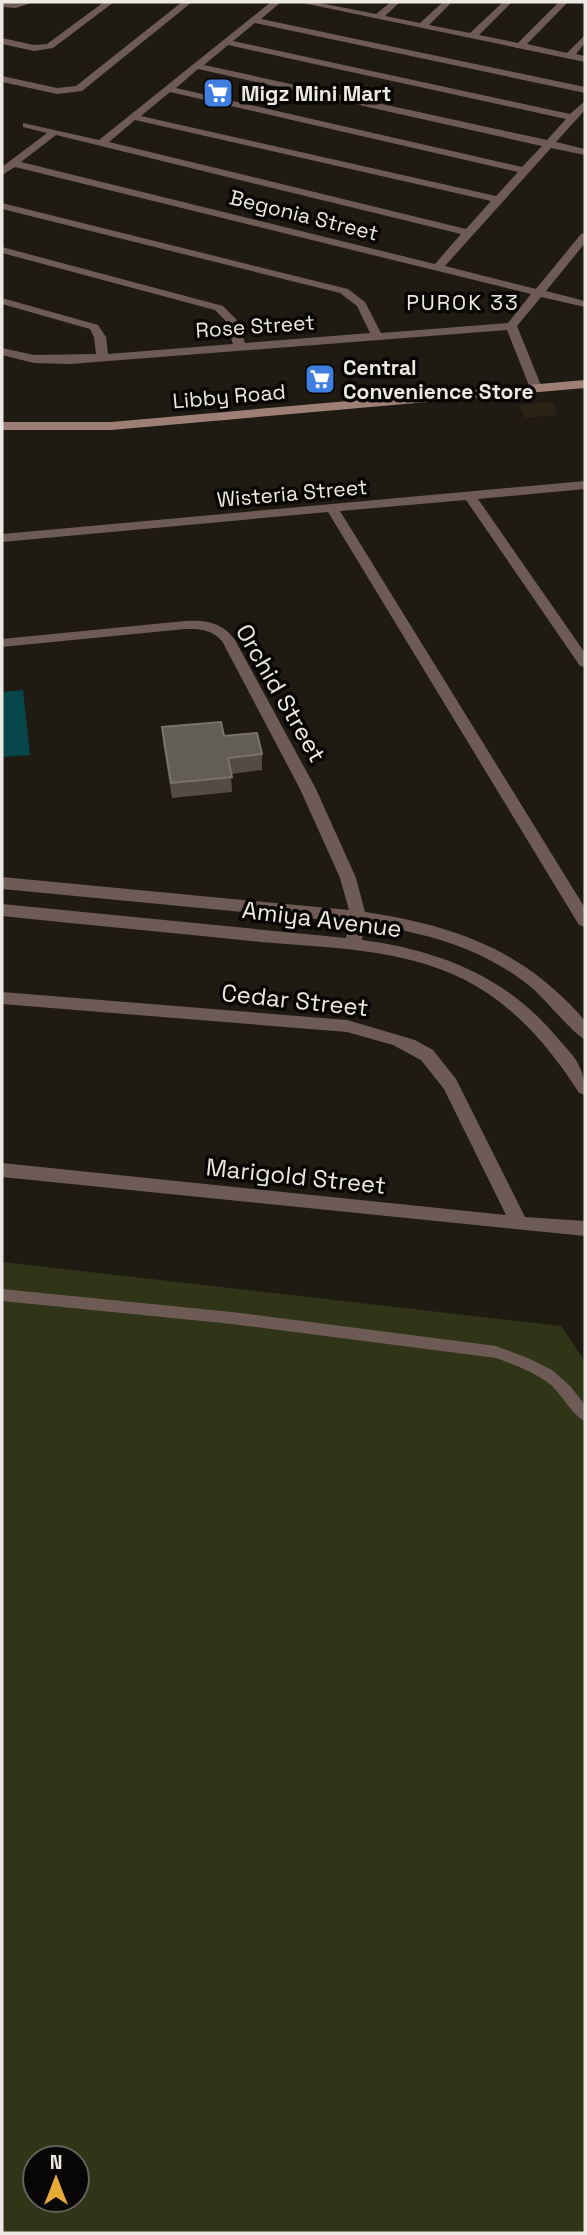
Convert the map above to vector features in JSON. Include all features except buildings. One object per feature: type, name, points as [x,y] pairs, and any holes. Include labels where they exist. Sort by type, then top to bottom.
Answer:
[{"type":"main road","name":"Libby Road","points":[[2,426],[111,426],[585,384]]},
{"type":"street","points":[[2,4],[29,2]]},
{"type":"street","points":[[2,41],[34,48],[50,46],[109,2]]},
{"type":"street","points":[[2,79],[57,91],[79,89],[187,2]]},
{"type":"street","points":[[101,143],[276,2]]},
{"type":"street","points":[[303,2],[337,5],[378,17],[585,60]]},
{"type":"street","points":[[378,17],[396,2]]},
{"type":"street","points":[[422,26],[449,2]]},
{"type":"street","points":[[472,36],[508,2]]},
{"type":"street","points":[[520,46],[564,2]]},
{"type":"street","points":[[253,20],[585,90]]},
{"type":"street","points":[[569,56],[585,38]]},
{"type":"street","points":[[225,42],[573,118]]},
{"type":"street","points":[[196,66],[585,152]]},
{"type":"street","points":[[168,89],[525,171]]},
{"type":"street","points":[[438,267],[585,104]]},
{"type":"street","points":[[133,117],[499,200]]},
{"type":"street","points":[[27,125],[469,233]]},
{"type":"street","points":[[2,172],[54,132]]},
{"type":"street","name":"Begonia Street","points":[[13,163],[585,304]]},
{"type":"street","points":[[2,206],[344,291],[355,296],[364,305],[377,336]]},
{"type":"street","points":[[536,388],[511,326],[585,236]]},
{"type":"street","points":[[2,250],[219,308],[227,312],[232,320],[240,347]]},
{"type":"street","points":[[2,301],[94,327],[100,337],[102,357]]},
{"type":"street","name":"Rose Street","points":[[2,352],[34,359],[102,357],[511,326]]},
{"type":"street","name":"Wisteria Street","points":[[2,538],[585,485]]},
{"type":"street","points":[[470,496],[585,663]]},
{"type":"street","points":[[332,509],[585,921]]},
{"type":"street","name":"Orchid Street","points":[[2,643],[219,622],[308,789],[354,891],[358,917],[354,945]]},
{"type":"street","name":"Amiya Avenue","points":[[2,883],[358,917],[428,930],[477,946],[535,983],[560,1003],[585,1033]]},
{"type":"street","name":"Amiya Avenue","points":[[2,910],[354,945],[449,966],[477,979],[512,1004],[549,1037],[585,1088]]},
{"type":"street","name":"Cedar Street","points":[[2,998],[347,1026],[393,1037],[429,1056],[447,1078],[519,1224]]},
{"type":"street","name":"Marigold Street","points":[[2,1170],[585,1229]]},
{"type":"lane","points":[[2,1295],[232,1318],[495,1352],[532,1364],[564,1386],[585,1415]]},
{"type":"shaded area","points":[[552,402],[558,415],[525,418],[519,405]]},
{"type":"green space","points":[[2,1262],[561,1326],[585,1361],[585,2233],[2,2233]]},
{"type":"water","points":[[23,690],[30,755],[2,757],[2,692]]},
{"type":"place","name":"Migz Mini Mart","points":[[218,93]]},
{"type":"place","name":"Central Convenience Store","points":[[320,379]]},
{"type":"district","name":"PUROK 33","points":[[463,302]]}]
